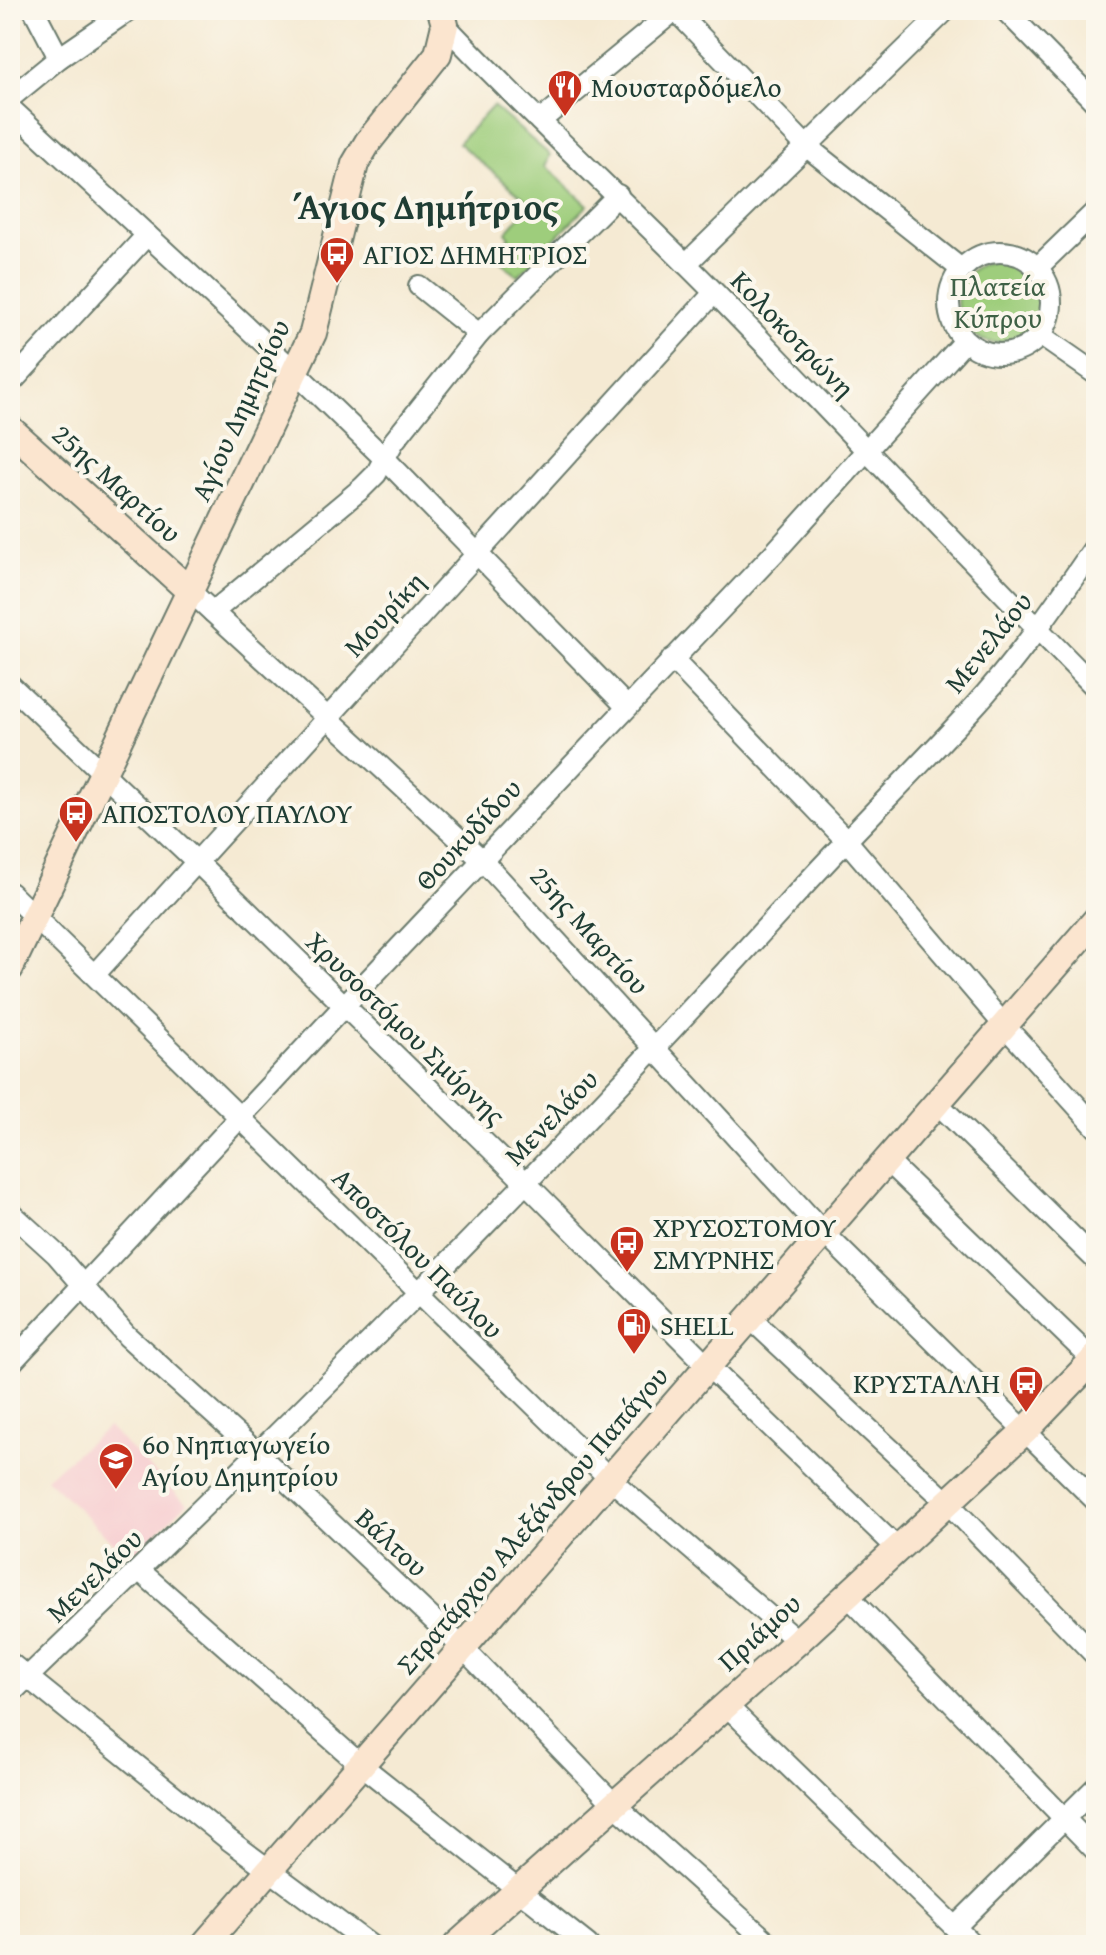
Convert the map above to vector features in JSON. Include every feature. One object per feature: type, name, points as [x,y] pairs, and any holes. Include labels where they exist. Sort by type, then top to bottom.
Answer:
[{"type":"street","points":[[34,10],[59,58]]},
{"type":"street","points":[[10,98],[59,58],[129,10]]},
{"type":"street","points":[[540,121],[675,10],[806,146],[961,269]]},
{"type":"street","points":[[686,264],[946,10]]},
{"type":"street","points":[[1005,10],[1096,103]]},
{"type":"street","name":"Κολοκοτρώνη","points":[[443,17],[540,121],[686,264],[1096,688]]},
{"type":"street","name":"Αγίου Δημητρίου","points":[[11,965],[313,333],[355,164],[368,142],[431,67],[438,54],[443,17]]},
{"type":"street","points":[[10,108],[384,458],[627,707]]},
{"type":"street","points":[[213,612],[376,474],[384,458],[479,334],[618,195]]},
{"type":"street","points":[[1038,267],[1096,211]]},
{"type":"street","points":[[10,384],[147,235]]},
{"type":"street","points":[[1001,252],[1017,255],[1038,267],[1049,287],[1051,299],[1049,318],[1040,335],[1024,348],[1004,354],[984,352],[965,341],[952,322],[948,305],[950,288],[961,269],[979,256],[1001,252]]},
{"type":"street","points":[[419,286],[479,334]]},
{"type":"street","name":"Μουρίκη","points":[[95,974],[714,293]]},
{"type":"street","points":[[1040,335],[1096,374]]},
{"type":"street","name":"Θουκυδίδου","points":[[10,1364],[867,451],[965,341]]},
{"type":"street","name":"25ης Μαρτίου","points":[[10,429],[328,716],[482,860],[824,1233],[1096,1501]]},
{"type":"street","name":"Μενελάου","points":[[10,1694],[140,1571],[420,1293],[654,1048],[973,708],[1038,630],[1096,545]]},
{"type":"street","points":[[672,659],[846,840],[1096,1127]]},
{"type":"street","name":"Χρυσοστόμου Σμύρνης","points":[[13,694],[196,861],[897,1548]]},
{"type":"street","name":"Αποστόλου Παύλου","points":[[10,893],[610,1479],[798,1641]]},
{"type":"street","name":"Στρατάρχου Αλεξάνδρου Παπάγου","points":[[204,1945],[1096,920]]},
{"type":"street","points":[[937,1103],[1096,1260]]},
{"type":"street","points":[[887,1161],[1095,1361]]},
{"type":"street","name":"Βάλτου","points":[[10,1212],[56,1254],[127,1336],[257,1453],[463,1648],[615,1805],[771,1945]]},
{"type":"street","points":[[750,1318],[948,1503],[1096,1656]]},
{"type":"street","name":"Πριάμου","points":[[457,1945],[798,1641],[1025,1431],[1095,1361]]},
{"type":"street","points":[[140,1571],[361,1765],[588,1945]]},
{"type":"street","points":[[847,1595],[1096,1851]]},
{"type":"street","points":[[10,1663],[229,1840],[370,1945]]},
{"type":"street","points":[[726,1705],[973,1945]]},
{"type":"street","points":[[955,1927],[1096,1787]]},
{"type":"shaded area","name":"6o Νηπιαγωγείο Αγίου Δημητρίου","points":[[108,1427],[187,1504],[129,1558],[46,1478]]},
{"type":"green space","points":[[493,106],[550,155],[545,166],[588,205],[518,276],[500,261],[502,257],[495,252],[510,237],[506,232],[531,204],[458,143]]},
{"type":"green space","name":"Πλατεία Κύπρου","points":[[998,261],[1014,265],[1027,273],[1035,286],[1039,302],[1035,318],[1027,331],[1014,339],[998,343],[982,339],[969,331],[961,318],[957,302],[961,286],[969,273],[982,265]]},
{"type":"place","name":"Μουσταρδόμελο","points":[[565,118]]},
{"type":"place","name":"ΑΓΙΟΣ ΔΗΜΗΤΡΙΟΣ","points":[[337,285]]},
{"type":"place","name":"ΑΠΟΣΤΟΛΟΥ ΠΑΥΛΟΥ","points":[[76,844]]},
{"type":"place","name":"ΧΡΥΣΟΣΤΟΜΟΥ ΣΜΥΡΝΗΣ","points":[[627,1274]]},
{"type":"place","name":"SHELL","points":[[634,1356]]},
{"type":"place","name":"ΚΡΥΣΤΑΛΛΗ","points":[[1026,1414]]},
{"type":"place","name":"6o Νηπιαγωγείο Αγίου Δημητρίου","points":[[116,1491]]},
{"type":"district","name":"Άγιος Δημήτριος","points":[[426,206]]}]
